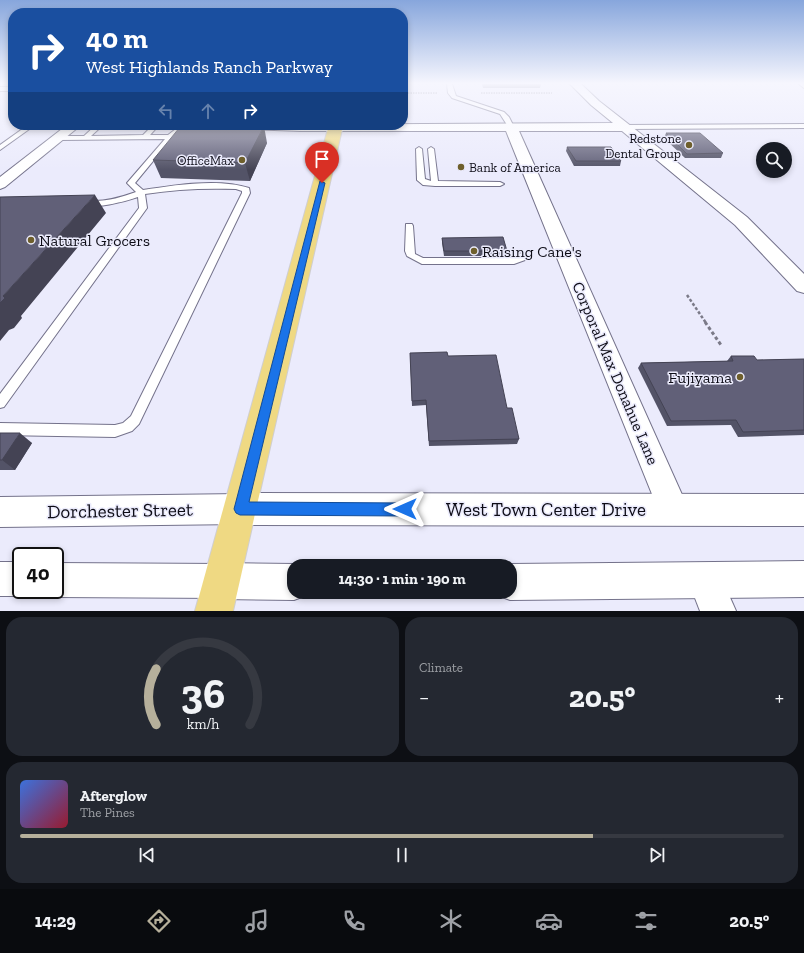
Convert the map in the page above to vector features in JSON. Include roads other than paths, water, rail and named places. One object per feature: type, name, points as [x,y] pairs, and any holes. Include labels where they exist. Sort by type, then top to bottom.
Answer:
[{"type":"main road","points":[[218,596],[334,130]]},
{"type":"street","points":[[606,113],[741,221],[804,286]]},
{"type":"street","points":[[408,126],[624,127]]},
{"type":"street","name":"Corporal Max Donahue Lane","points":[[511,127],[673,508]]},
{"type":"street","points":[[0,184],[69,130]]},
{"type":"street","name":"West Town Center Drive","points":[[240,509],[673,508],[804,510]]},
{"type":"street","name":"Dorchester Street","points":[[0,512],[240,509]]},
{"type":"street","points":[[0,579],[12,579]]},
{"type":"street","points":[[517,582],[804,579]]},
{"type":"street","points":[[705,580],[718,611]]},
{"type":"street","points":[[64,581],[218,596],[287,583]]},
{"type":"lane","points":[[501,113],[508,120],[511,127]]},
{"type":"lane","points":[[624,127],[804,126]]},
{"type":"lane","points":[[0,148],[25,130]]},
{"type":"lane","points":[[86,137],[94,130]]},
{"type":"lane","points":[[145,137],[151,130]]},
{"type":"lane","points":[[0,403],[143,208],[141,193],[131,183],[170,137],[179,130]]},
{"type":"lane","points":[[59,138],[170,137]]},
{"type":"lane","points":[[419,149],[421,180],[426,183],[500,184]]},
{"type":"lane","points":[[431,149],[435,184]]},
{"type":"lane","points":[[0,429],[115,431],[127,427],[138,415],[246,193],[246,190],[237,187],[191,186],[167,188],[141,193],[122,200],[110,202],[80,203]]},
{"type":"lane","points":[[409,226],[411,256],[422,261],[514,261],[522,258],[524,255]]},
{"type":"place","name":"Redstone Dental Group","points":[[689,145]]},
{"type":"place","name":"OfficeMax","points":[[242,160]]},
{"type":"place","name":"Bank of America","points":[[461,167]]},
{"type":"place","name":"Natural Grocers","points":[[31,240]]},
{"type":"place","name":"Raising Cane's","points":[[474,251]]},
{"type":"place","name":"Fujiyama","points":[[740,377]]}]
